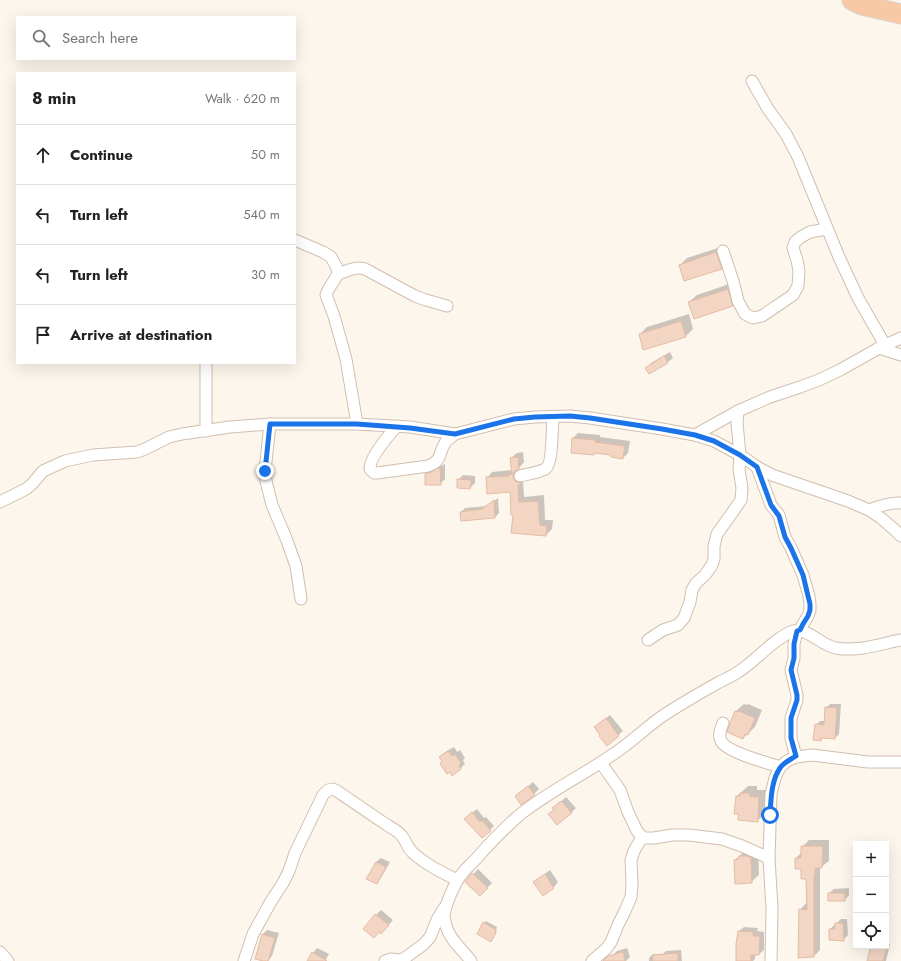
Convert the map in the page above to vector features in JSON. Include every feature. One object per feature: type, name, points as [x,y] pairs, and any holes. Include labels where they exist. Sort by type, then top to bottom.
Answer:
[{"type":"highway","points":[[852,0],[862,5],[901,14]]},
{"type":"street","points":[[752,81],[768,109],[786,134],[798,157],[839,257],[882,347],[901,355]]},
{"type":"street","points":[[723,251],[738,301],[745,314],[753,318],[762,316],[793,295],[798,286],[799,271],[793,248],[795,242],[810,232],[827,229]]},
{"type":"street","points":[[296,240],[331,257],[337,268],[338,274]]},
{"type":"street","points":[[357,424],[346,359],[334,316],[326,295],[338,274],[360,267],[415,296],[447,306]]},
{"type":"street","points":[[695,435],[738,411],[770,397],[820,380],[901,338]]},
{"type":"street","points":[[206,364],[206,431]]},
{"type":"street","points":[[648,640],[663,630],[678,625],[684,618],[690,602],[692,590],[696,583],[712,566],[716,534],[740,500],[742,488],[739,469],[740,455],[737,423],[738,411]]},
{"type":"street","points":[[0,502],[26,489],[43,471],[65,461],[93,455],[137,452],[169,437],[182,434],[230,427],[270,424],[357,424],[397,426],[455,434],[514,419],[570,416],[662,429],[695,435],[714,441],[772,475],[848,501],[869,510],[881,518],[901,536]]},
{"type":"street","points":[[520,476],[545,469],[548,466],[551,450],[553,417]]},
{"type":"street","points":[[270,424],[265,471],[266,481],[272,505],[296,566],[301,599]]},
{"type":"street","points":[[397,426],[383,442],[370,464],[370,469],[374,473],[428,466],[435,463],[439,458],[444,444],[455,434]]},
{"type":"street","points":[[757,467],[771,505],[779,516],[785,537],[803,575],[810,604],[808,616],[798,631],[794,644],[794,658],[791,670],[797,695],[797,700],[791,718],[791,738],[796,756]]},
{"type":"street","points":[[869,510],[880,506],[901,503]]},
{"type":"street","points":[[471,961],[453,941],[448,932],[444,917],[448,902],[457,880],[503,830],[523,813],[561,787],[622,749],[663,716],[737,673],[786,635],[798,631],[806,632],[821,642],[834,648],[848,650],[901,640]]},
{"type":"street","points":[[723,723],[720,733],[720,740],[723,744],[731,750],[745,756],[780,767]]},
{"type":"street","points":[[770,961],[772,909],[769,858],[771,794],[775,778],[780,767],[796,756],[812,755],[868,762],[901,762]]},
{"type":"street","points":[[601,763],[620,790],[637,831],[645,838],[689,835],[722,839],[769,858]]},
{"type":"street","points":[[244,961],[253,934],[270,903],[283,884],[295,853],[323,795],[328,790],[333,789],[337,791],[401,834],[409,848],[414,853],[436,869],[457,880]]},
{"type":"street","points":[[592,961],[606,949],[611,942],[631,897],[631,860],[642,836]]},
{"type":"street","points":[[385,961],[391,959],[400,960],[405,958],[424,944],[430,937],[438,918],[448,902]]},
{"type":"street","points":[[0,952],[8,961]]},
{"type":"building","points":[[716,252],[722,269],[684,281],[679,265]]},
{"type":"building","points":[[728,289],[733,306],[694,319],[688,302]]},
{"type":"building","points":[[681,321],[686,337],[643,350],[639,334]]},
{"type":"building","points":[[664,356],[668,363],[649,374],[645,368]]},
{"type":"building","points":[[572,438],[596,440],[595,442],[625,446],[623,459],[611,457],[611,455],[594,453],[594,455],[571,453]]},
{"type":"building","points":[[518,457],[519,469],[515,471],[513,477],[515,481],[520,483],[520,485],[518,485],[519,502],[538,501],[540,525],[547,526],[546,536],[511,533],[513,515],[511,515],[510,492],[487,494],[486,477],[509,476],[509,474],[512,474],[510,458]]},
{"type":"building","points":[[440,468],[441,485],[425,485],[425,474]]},
{"type":"building","points":[[457,479],[471,480],[470,489],[457,488]]},
{"type":"building","points":[[494,500],[495,518],[461,521],[460,512],[482,509]]},
{"type":"building","points":[[825,707],[837,708],[835,739],[821,738],[821,741],[813,740],[815,724],[824,725]]},
{"type":"building","points":[[735,711],[739,711],[755,718],[748,735],[745,734],[743,739],[727,732]]},
{"type":"building","points":[[606,718],[619,736],[607,746],[594,727]]},
{"type":"building","points":[[448,751],[452,756],[455,754],[461,763],[459,765],[461,769],[452,776],[450,772],[447,774],[440,764],[442,761],[439,757]]},
{"type":"building","points":[[528,786],[535,795],[521,805],[515,796]]},
{"type":"building","points":[[740,793],[750,793],[750,797],[759,797],[758,822],[738,820],[738,814],[734,814],[736,796],[740,796]]},
{"type":"building","points":[[561,801],[572,813],[557,825],[548,814],[554,810],[552,808]]},
{"type":"building","points":[[472,812],[480,822],[482,820],[491,831],[482,838],[464,819]]},
{"type":"building","points":[[801,846],[823,846],[822,868],[815,868],[814,875],[814,957],[798,958],[799,909],[807,910],[806,879],[801,879],[801,869],[795,869],[795,858],[801,858]]},
{"type":"building","points":[[739,856],[747,856],[751,858],[752,883],[735,884],[734,860],[738,859]]},
{"type":"building","points":[[376,862],[386,867],[377,884],[366,879]]},
{"type":"building","points":[[472,873],[488,888],[480,896],[465,882]]},
{"type":"building","points":[[545,874],[554,888],[543,896],[533,882]]},
{"type":"building","points":[[828,893],[845,893],[845,901],[828,901]]},
{"type":"building","points":[[375,914],[389,925],[381,934],[379,932],[374,938],[363,929]]},
{"type":"building","points":[[483,922],[496,930],[491,942],[477,934]]},
{"type":"building","points":[[835,923],[843,923],[844,941],[829,940],[829,929],[835,929]]},
{"type":"building","points":[[738,931],[753,932],[753,936],[760,936],[759,955],[751,955],[751,961],[736,961]]},
{"type":"building","points":[[262,934],[275,938],[268,961],[255,959]]},
{"type":"building","points":[[870,949],[886,949],[883,961],[867,961]]},
{"type":"building","points":[[312,952],[327,961],[307,961]]},
{"type":"building","points":[[623,952],[625,961],[603,961],[608,956]]},
{"type":"building","points":[[678,953],[678,961],[653,961],[653,955]]},
{"type":"route","points":[[265,471],[270,424],[357,424],[410,428],[455,434],[514,419],[570,416],[695,435],[714,441],[740,455],[757,467],[768,498],[779,516],[785,537],[803,575],[810,604],[808,616],[800,630],[797,631],[794,644],[795,654],[791,665],[797,695],[797,700],[791,718],[792,746],[796,756],[780,767],[775,778],[771,794],[770,815]]}]
